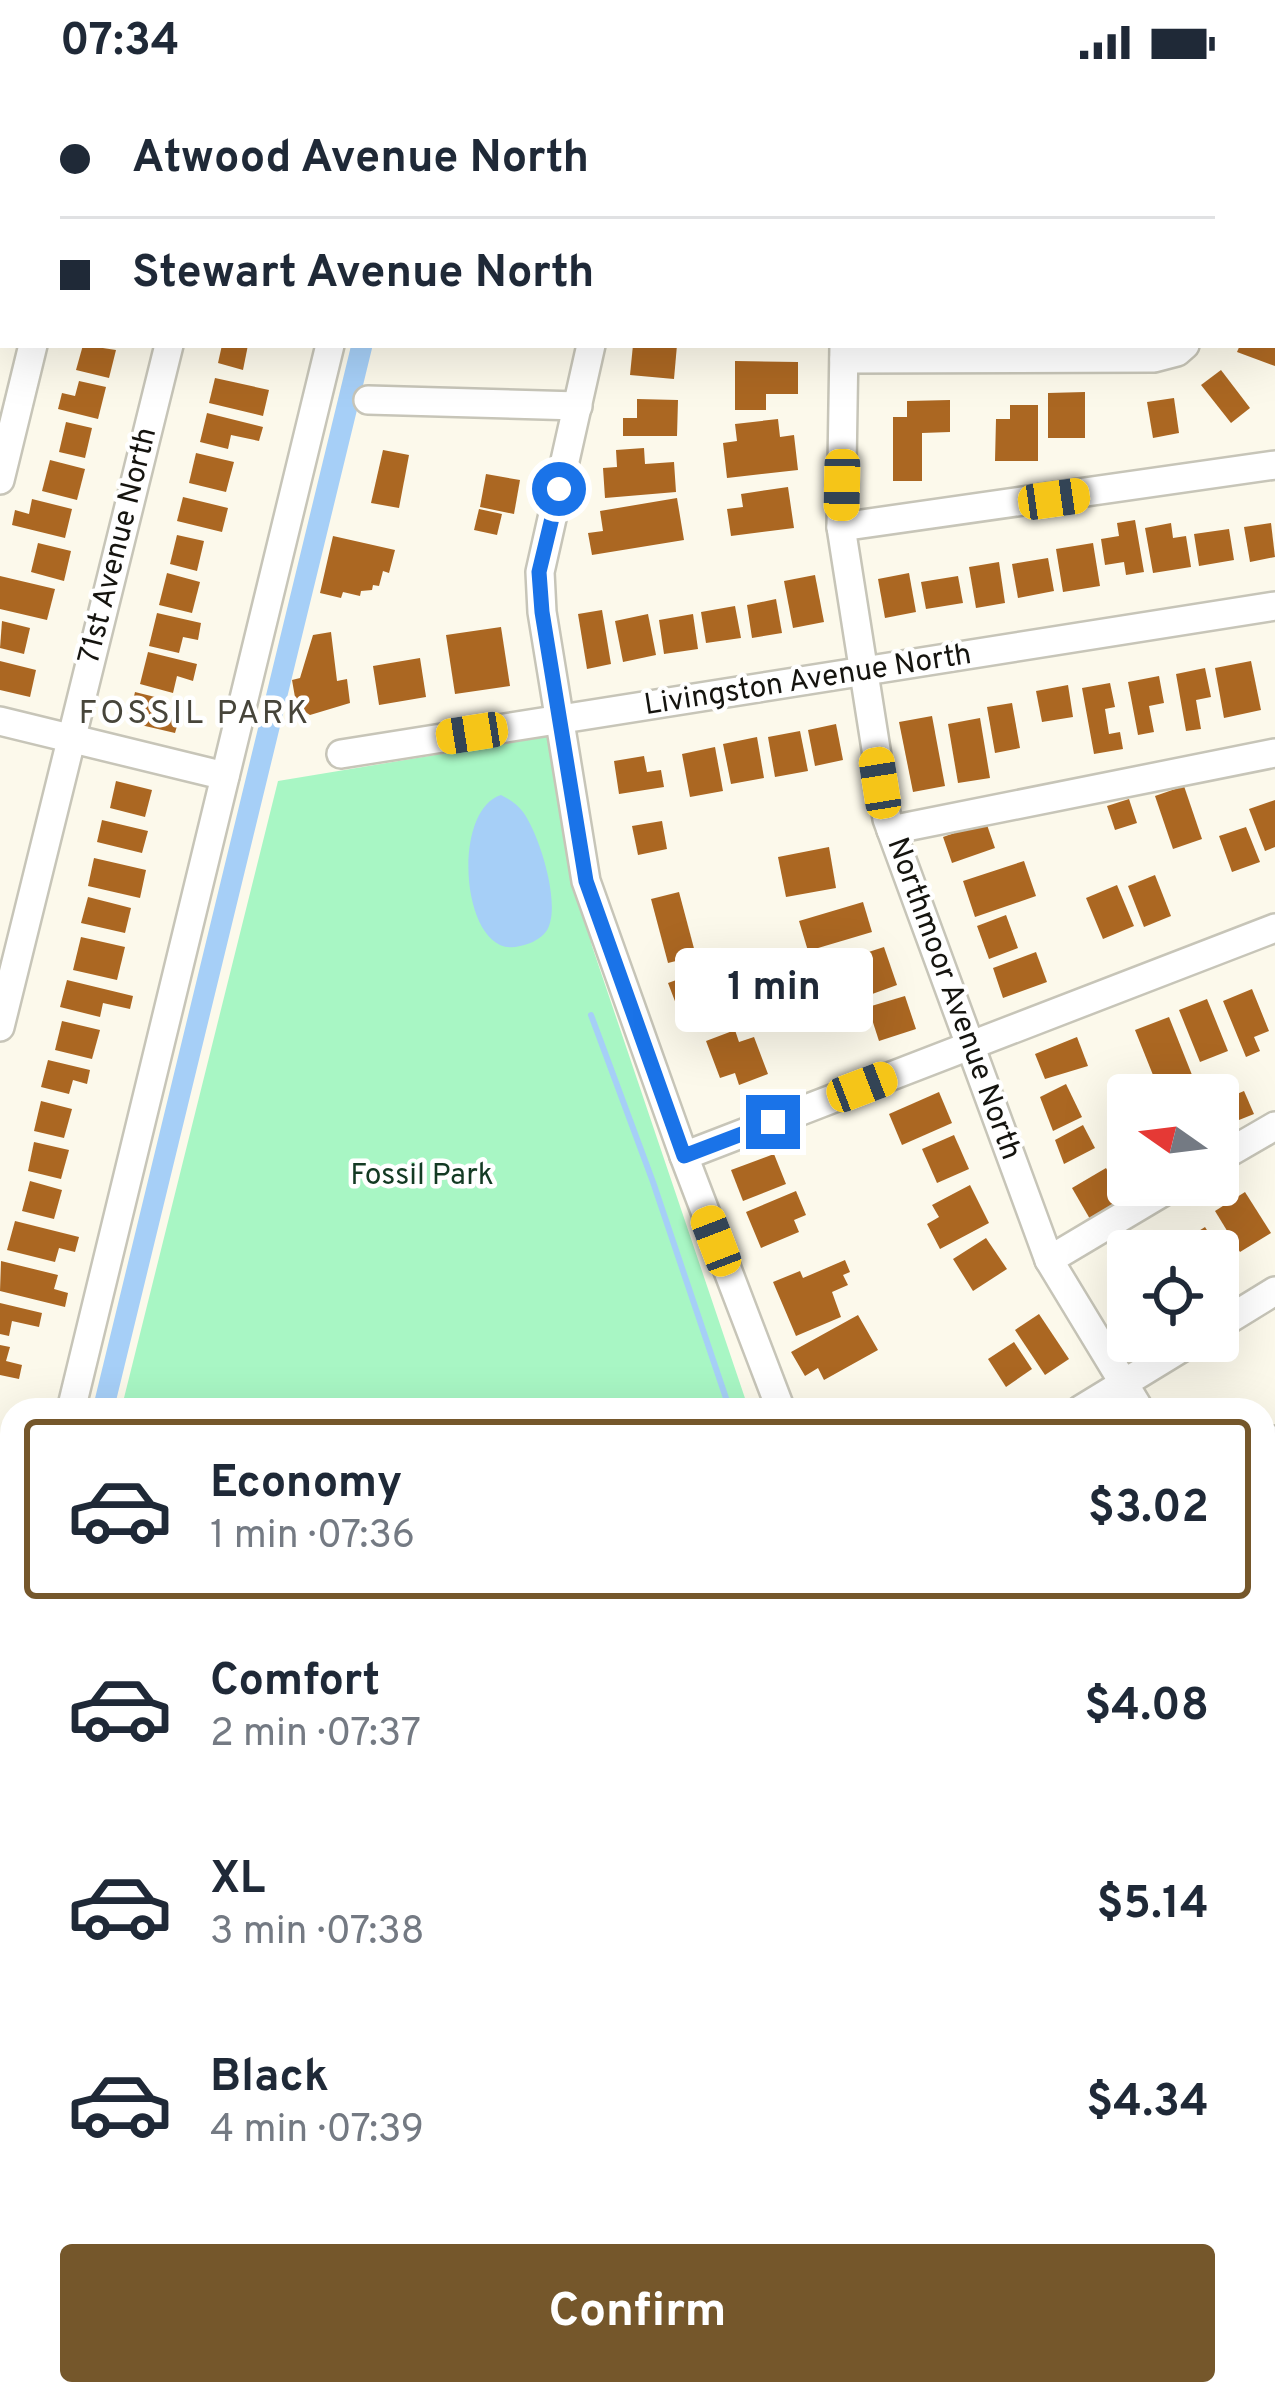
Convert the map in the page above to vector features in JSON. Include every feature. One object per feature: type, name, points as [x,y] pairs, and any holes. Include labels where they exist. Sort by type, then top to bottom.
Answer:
[{"type":"street","points":[[0,480],[32,348]]},
{"type":"street","name":"71st Avenue North","points":[[0,1027],[168,348]]},
{"type":"street","points":[[74,1398],[329,348]]},
{"type":"street","points":[[590,348],[539,572],[586,881],[776,1398]]},
{"type":"street","points":[[844,352],[1154,358],[1182,348]]},
{"type":"street","name":"Northmoor Avenue North","points":[[844,352],[841,527],[891,830],[1049,1260],[1133,1398]]},
{"type":"street","points":[[368,400],[578,406]]},
{"type":"street","points":[[841,527],[1275,465]]},
{"type":"street","name":"Livingston Avenue North","points":[[341,754],[1275,606]]},
{"type":"street","points":[[0,721],[225,776]]},
{"type":"street","points":[[891,830],[1275,753]]},
{"type":"street","points":[[684,1156],[1275,928]]},
{"type":"street","points":[[1239,1147],[1275,1126]]},
{"type":"street","points":[[1049,1260],[1140,1206]]},
{"type":"street","points":[[1239,1313],[1275,1292]]},
{"type":"street","points":[[1099,1398],[1158,1362]]},
{"type":"green space","name":"Fossil Park","points":[[550,736],[592,946],[745,1398],[124,1398],[278,781]]},
{"type":"water","points":[[501,795],[529,822],[551,892],[550,924],[544,934],[520,946],[500,945],[485,932],[469,883],[474,828],[485,807]]},
{"type":"building","points":[[82,348],[116,350],[109,378],[76,370]]},
{"type":"building","points":[[221,348],[247,348],[243,370],[218,363]]},
{"type":"building","points":[[633,348],[677,348],[674,379],[630,375]]},
{"type":"building","points":[[1239,348],[1275,348],[1275,366],[1237,352]]},
{"type":"building","points":[[735,361],[798,362],[798,394],[766,394],[766,410],[735,410]]},
{"type":"building","points":[[1221,370],[1250,408],[1231,423],[1201,385]]},
{"type":"building","points":[[215,378],[269,390],[263,416],[209,403]]},
{"type":"building","points":[[79,381],[106,387],[98,419],[58,409],[62,393],[75,396]]},
{"type":"building","points":[[1085,392],[1085,438],[1048,438],[1048,393]]},
{"type":"building","points":[[1174,398],[1179,433],[1153,438],[1147,402]]},
{"type":"building","points":[[637,399],[678,400],[677,436],[623,436],[623,418],[637,418]]},
{"type":"building","points":[[950,400],[950,432],[922,433],[922,481],[893,481],[893,417],[907,417],[907,401]]},
{"type":"building","points":[[1010,405],[1038,405],[1038,461],[995,461],[996,419],[1010,419]]},
{"type":"building","points":[[207,413],[263,427],[259,441],[231,435],[228,449],[200,442]]},
{"type":"building","points":[[778,419],[780,437],[794,435],[798,470],[727,478],[723,443],[737,441],[735,424]]},
{"type":"building","points":[[66,422],[92,428],[85,458],[59,452]]},
{"type":"building","points":[[644,448],[645,464],[674,462],[676,492],[605,498],[603,468],[617,467],[616,450]]},
{"type":"building","points":[[383,450],[409,455],[399,508],[371,503]]},
{"type":"building","points":[[196,453],[234,462],[226,492],[189,483]]},
{"type":"building","points":[[50,460],[85,469],[77,500],[42,491]]},
{"type":"building","points":[[486,474],[520,480],[514,514],[480,507]]},
{"type":"building","points":[[788,487],[794,528],[731,536],[727,509],[743,507],[741,494]]},
{"type":"building","points":[[183,497],[228,508],[222,532],[177,521]]},
{"type":"building","points":[[677,498],[684,540],[592,555],[588,533],[603,531],[600,511]]},
{"type":"building","points":[[32,499],[72,509],[65,538],[12,525],[15,510],[29,514]]},
{"type":"building","points":[[479,509],[502,514],[497,535],[474,530]]},
{"type":"building","points":[[1135,520],[1144,572],[1126,575],[1124,562],[1105,565],[1101,539],[1119,536],[1117,523]]},
{"type":"building","points":[[1171,523],[1173,538],[1186,536],[1191,567],[1153,573],[1145,528]]},
{"type":"building","points":[[1271,523],[1275,557],[1250,562],[1244,527]]},
{"type":"building","points":[[1229,529],[1234,560],[1199,566],[1194,534]]},
{"type":"building","points":[[177,535],[204,541],[197,571],[170,564]]},
{"type":"building","points":[[333,536],[395,550],[389,573],[383,571],[379,586],[361,591],[360,596],[320,593]]},
{"type":"building","points":[[38,543],[71,551],[64,581],[31,572]]},
{"type":"building","points":[[1093,543],[1100,586],[1063,592],[1056,549]]},
{"type":"building","points":[[1048,558],[1054,591],[1018,598],[1012,564]]},
{"type":"building","points":[[999,562],[1005,603],[976,608],[969,567]]},
{"type":"building","points":[[167,573],[200,582],[192,613],[159,605]]},
{"type":"building","points":[[909,573],[916,612],[885,618],[878,579]]},
{"type":"building","points":[[815,575],[824,622],[793,628],[784,581]]},
{"type":"building","points":[[0,576],[55,589],[47,620],[0,609]]},
{"type":"building","points":[[958,576],[963,603],[926,609],[921,582]]},
{"type":"building","points":[[776,599],[782,633],[752,638],[747,605]]},
{"type":"building","points":[[735,606],[741,638],[706,643],[701,612]]},
{"type":"building","points":[[602,610],[611,664],[587,669],[578,614]]},
{"type":"building","points":[[157,613],[201,623],[198,640],[183,637],[179,653],[149,646]]},
{"type":"building","points":[[648,614],[656,655],[623,662],[615,621]]},
{"type":"building","points":[[693,614],[698,649],[664,654],[659,620]]},
{"type":"building","points":[[2,621],[30,628],[24,654],[0,648]]},
{"type":"building","points":[[501,627],[510,686],[455,694],[446,635]]},
{"type":"building","points":[[331,632],[337,681],[347,679],[350,703],[310,715],[304,711],[304,701],[296,703],[292,680],[300,678],[313,635]]},
{"type":"building","points":[[148,652],[197,664],[193,681],[177,676],[173,693],[140,684]]},
{"type":"building","points":[[420,658],[426,697],[379,705],[373,666]]},
{"type":"building","points":[[0,661],[36,670],[30,697],[0,690]]},
{"type":"building","points":[[1251,661],[1261,710],[1224,718],[1215,668]]},
{"type":"building","points":[[1205,668],[1211,697],[1196,700],[1201,729],[1186,731],[1176,674]]},
{"type":"building","points":[[1159,676],[1164,703],[1149,706],[1154,732],[1138,735],[1128,682]]},
{"type":"building","points":[[1110,683],[1115,707],[1105,709],[1109,734],[1120,732],[1123,749],[1094,754],[1082,688]]},
{"type":"building","points":[[1068,685],[1073,717],[1042,722],[1036,691]]},
{"type":"building","points":[[135,692],[167,700],[163,715],[179,719],[175,733],[128,722]]},
{"type":"building","points":[[1012,703],[1020,748],[995,753],[987,707]]},
{"type":"building","points":[[932,716],[945,786],[913,792],[899,722]]},
{"type":"building","points":[[980,718],[990,778],[958,783],[948,724]]},
{"type":"building","points":[[836,724],[843,760],[815,766],[808,730]]},
{"type":"building","points":[[800,731],[808,771],[775,777],[768,737]]},
{"type":"building","points":[[757,737],[764,778],[731,784],[723,744]]},
{"type":"building","points":[[715,747],[723,791],[690,797],[682,754]]},
{"type":"building","points":[[644,756],[647,772],[661,770],[664,787],[619,794],[614,761]]},
{"type":"building","points":[[116,781],[152,790],[145,817],[110,808]]},
{"type":"building","points":[[1184,786],[1202,839],[1173,849],[1155,796]]},
{"type":"building","points":[[1129,799],[1137,823],[1115,830],[1107,806]]},
{"type":"building","points":[[1275,800],[1275,847],[1265,851],[1249,809]]},
{"type":"building","points":[[102,820],[148,831],[142,853],[97,842]]},
{"type":"building","points":[[662,821],[667,849],[638,855],[632,826]]},
{"type":"building","points":[[986,822],[995,848],[952,863],[943,837]]},
{"type":"building","points":[[1246,827],[1260,862],[1232,872],[1219,836]]},
{"type":"building","points":[[829,847],[836,888],[786,897],[778,857]]},
{"type":"building","points":[[94,858],[146,870],[140,898],[88,886]]},
{"type":"building","points":[[1024,861],[1036,896],[975,917],[963,881]]},
{"type":"building","points":[[1155,875],[1171,916],[1144,927],[1128,886]]},
{"type":"building","points":[[1117,885],[1134,926],[1103,939],[1086,898]]},
{"type":"building","points":[[679,892],[696,956],[668,963],[651,899]]},
{"type":"building","points":[[88,897],[131,908],[125,933],[81,923]]},
{"type":"building","points":[[863,902],[872,932],[808,951],[799,921]]},
{"type":"building","points":[[1006,915],[1018,948],[989,959],[977,926]]},
{"type":"building","points":[[81,937],[125,947],[117,980],[73,970]]},
{"type":"building","points":[[884,947],[897,985],[864,997],[850,958]]},
{"type":"building","points":[[1036,952],[1047,982],[1003,998],[993,968]]},
{"type":"building","points":[[701,971],[707,987],[723,980],[735,1012],[686,1030],[668,983]]},
{"type":"building","points":[[67,980],[133,996],[130,1009],[103,1003],[100,1017],[60,1007]]},
{"type":"building","points":[[1252,989],[1269,1031],[1254,1037],[1260,1051],[1246,1057],[1223,1001]]},
{"type":"building","points":[[905,996],[916,1029],[879,1041],[868,1007]]},
{"type":"building","points":[[1207,999],[1228,1051],[1200,1062],[1179,1010]]},
{"type":"building","points":[[1169,1017],[1192,1074],[1153,1074],[1135,1030]]},
{"type":"building","points":[[62,1021],[100,1030],[92,1059],[55,1050]]},
{"type":"building","points":[[735,1030],[739,1042],[754,1037],[768,1074],[739,1085],[735,1073],[720,1078],[706,1041]]},
{"type":"building","points":[[1077,1037],[1088,1066],[1045,1079],[1035,1054]]},
{"type":"building","points":[[48,1060],[90,1070],[87,1084],[73,1080],[69,1094],[41,1087]]},
{"type":"building","points":[[1066,1084],[1082,1117],[1053,1131],[1040,1097]]},
{"type":"building","points":[[1244,1091],[1254,1114],[1239,1120],[1239,1093]]},
{"type":"building","points":[[939,1092],[952,1123],[902,1145],[889,1114]]},
{"type":"building","points":[[41,1101],[72,1109],[64,1138],[34,1131]]},
{"type":"building","points":[[1083,1125],[1095,1148],[1064,1164],[1055,1140]]},
{"type":"building","points":[[954,1135],[969,1169],[937,1183],[922,1149]]},
{"type":"building","points":[[34,1142],[69,1150],[61,1179],[28,1171]]},
{"type":"building","points":[[774,1154],[786,1184],[743,1201],[731,1170]]},
{"type":"building","points":[[1106,1168],[1107,1206],[1113,1206],[1090,1219],[1072,1188]]},
{"type":"building","points":[[30,1181],[62,1190],[54,1219],[22,1211]]},
{"type":"building","points":[[970,1185],[989,1223],[940,1249],[927,1224],[939,1217],[932,1205]]},
{"type":"building","points":[[796,1191],[806,1215],[794,1220],[799,1232],[761,1248],[746,1212]]},
{"type":"building","points":[[1245,1192],[1271,1233],[1240,1252],[1239,1230],[1227,1230],[1215,1211],[1239,1206],[1239,1196]]},
{"type":"building","points":[[15,1221],[79,1237],[75,1252],[59,1248],[55,1262],[7,1250]]},
{"type":"building","points":[[986,1238],[1007,1269],[973,1291],[953,1259]]},
{"type":"building","points":[[845,1260],[850,1272],[843,1275],[848,1285],[832,1292],[841,1317],[796,1336],[773,1282],[800,1271],[803,1278]]},
{"type":"building","points":[[1,1261],[58,1275],[54,1289],[68,1293],[65,1307],[0,1291]]},
{"type":"building","points":[[0,1303],[42,1313],[39,1327],[12,1321],[9,1336],[0,1334]]},
{"type":"building","points":[[1039,1314],[1069,1359],[1045,1375],[1015,1330]]},
{"type":"building","points":[[858,1315],[878,1350],[824,1380],[818,1368],[805,1376],[791,1352]]},
{"type":"building","points":[[1014,1342],[1032,1369],[1006,1387],[988,1359]]},
{"type":"building","points":[[0,1345],[10,1347],[6,1361],[22,1365],[19,1379],[0,1375]]},
{"type":"waterway","points":[[106,1398],[361,348]]},
{"type":"waterway","points":[[591,1015],[726,1398]]},
{"type":"district","name":"FOSSIL PARK","points":[[195,715]]},
{"type":"route","points":[[559,489],[539,572],[586,881],[684,1156],[773,1122]]}]
